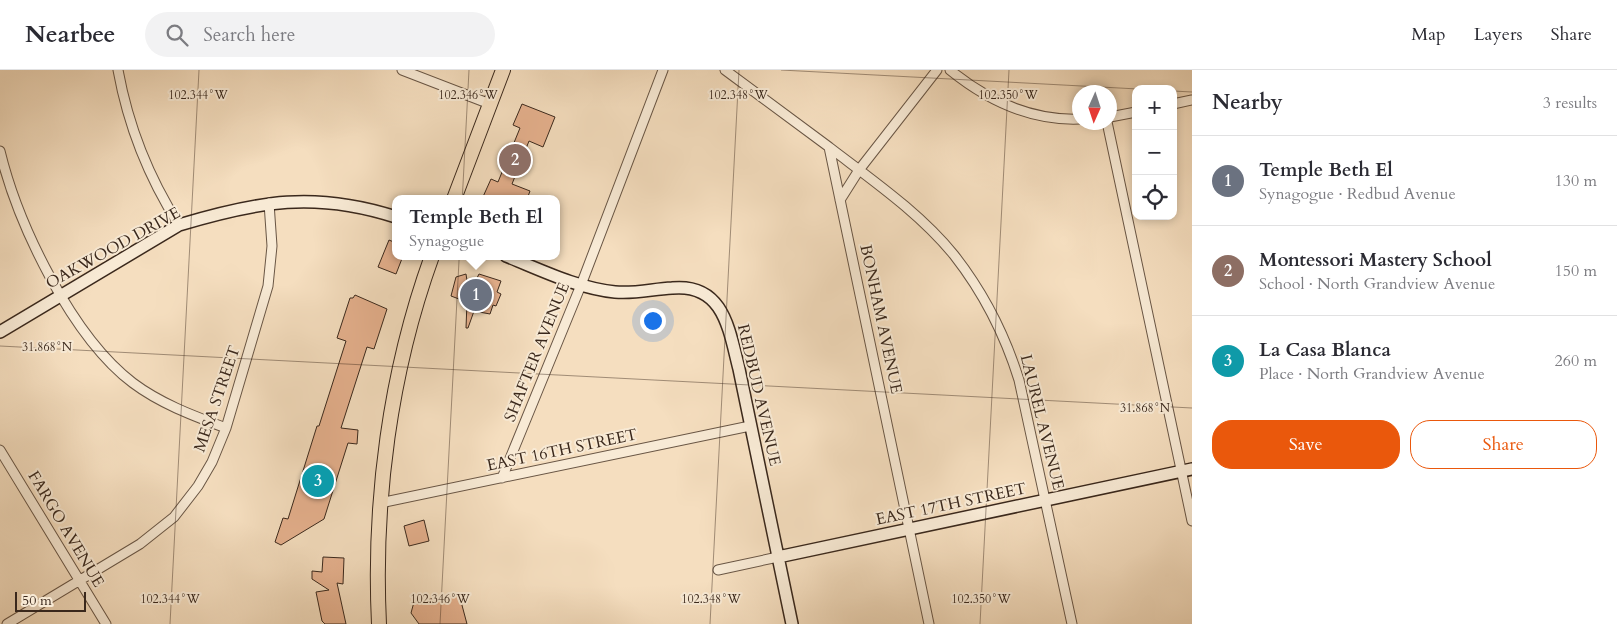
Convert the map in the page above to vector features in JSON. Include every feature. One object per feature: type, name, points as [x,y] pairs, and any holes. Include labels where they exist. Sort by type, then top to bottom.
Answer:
[{"type":"main road","points":[[456,195],[503,70]]},
{"type":"main road","points":[[379,624],[378,556],[380,503],[387,445],[402,363],[431,260]]},
{"type":"street","points":[[118,70],[140,150],[163,200],[179,225]]},
{"type":"street","points":[[402,70],[490,104]]},
{"type":"street","name":"SHAFTER AVENUE","points":[[502,478],[581,285],[663,70]]},
{"type":"street","points":[[725,70],[829,147]]},
{"type":"street","points":[[840,200],[859,170],[937,70]]},
{"type":"street","points":[[950,70],[972,88],[1002,104],[1035,114],[1072,118]]},
{"type":"street","points":[[1177,103],[1192,100]]},
{"type":"street","points":[[1117,116],[1132,113]]},
{"type":"street","points":[[1109,130],[1187,470],[1192,521]]},
{"type":"street","name":"LAUREL AVENUE","points":[[829,147],[911,213],[953,255],[987,303],[1012,357],[1019,380],[1072,624]]},
{"type":"street","name":"BONHAM AVENUE","points":[[829,147],[930,624]]},
{"type":"street","points":[[0,151],[4,182],[46,269],[106,358],[133,383],[164,403],[226,428]]},
{"type":"street","name":"OAKWOOD DRIVE","points":[[0,332],[179,225],[269,203],[305,200],[352,205],[392,216]]},
{"type":"street","name":"MESA STREET","points":[[7,624],[140,544],[174,517],[198,486],[212,462],[226,428],[268,286],[272,246],[269,203]]},
{"type":"street","name":"REDBUD AVENUE","points":[[516,260],[581,285],[617,292],[689,288],[706,294],[713,300],[723,315],[730,334],[792,624]]},
{"type":"street","name":"EAST 16TH STREET","points":[[380,503],[750,426]]},
{"type":"street","name":"FARGO AVENUE","points":[[0,450],[106,624]]},
{"type":"street","name":"EAST 17TH STREET","points":[[718,570],[1187,470]]},
{"type":"building","points":[[522,104],[555,117],[543,147],[529,141],[512,184],[530,191],[528,195],[484,195],[491,179],[498,182],[520,128],[513,125]]},
{"type":"building","points":[[389,240],[392,241],[392,260],[401,260],[396,274],[378,267]]},
{"type":"building","points":[[466,274],[469,294],[479,274],[501,281],[497,292],[501,294],[496,306],[493,305],[490,314],[474,311],[468,328],[466,328],[467,302],[451,296],[456,277]]},
{"type":"building","points":[[355,295],[387,309],[374,349],[367,347],[341,428],[358,430],[357,444],[348,443],[324,519],[281,545],[275,542],[283,518],[288,519],[317,426],[319,426],[346,341],[337,338],[350,298],[353,298]]},
{"type":"building","points":[[424,520],[429,541],[409,546],[404,526]]},
{"type":"building","points":[[323,557],[344,558],[343,584],[337,583],[346,624],[325,624],[322,621],[316,592],[329,590],[312,579],[312,571],[322,572]]},
{"type":"building","points":[[459,594],[467,624],[419,624],[411,613],[414,602]]},
{"type":"place","name":"Montessori Mastery School","points":[[515,160]]},
{"type":"place","name":"Temple Beth El","points":[[476,295]]},
{"type":"place","name":"La Casa Blanca","points":[[318,481]]}]
